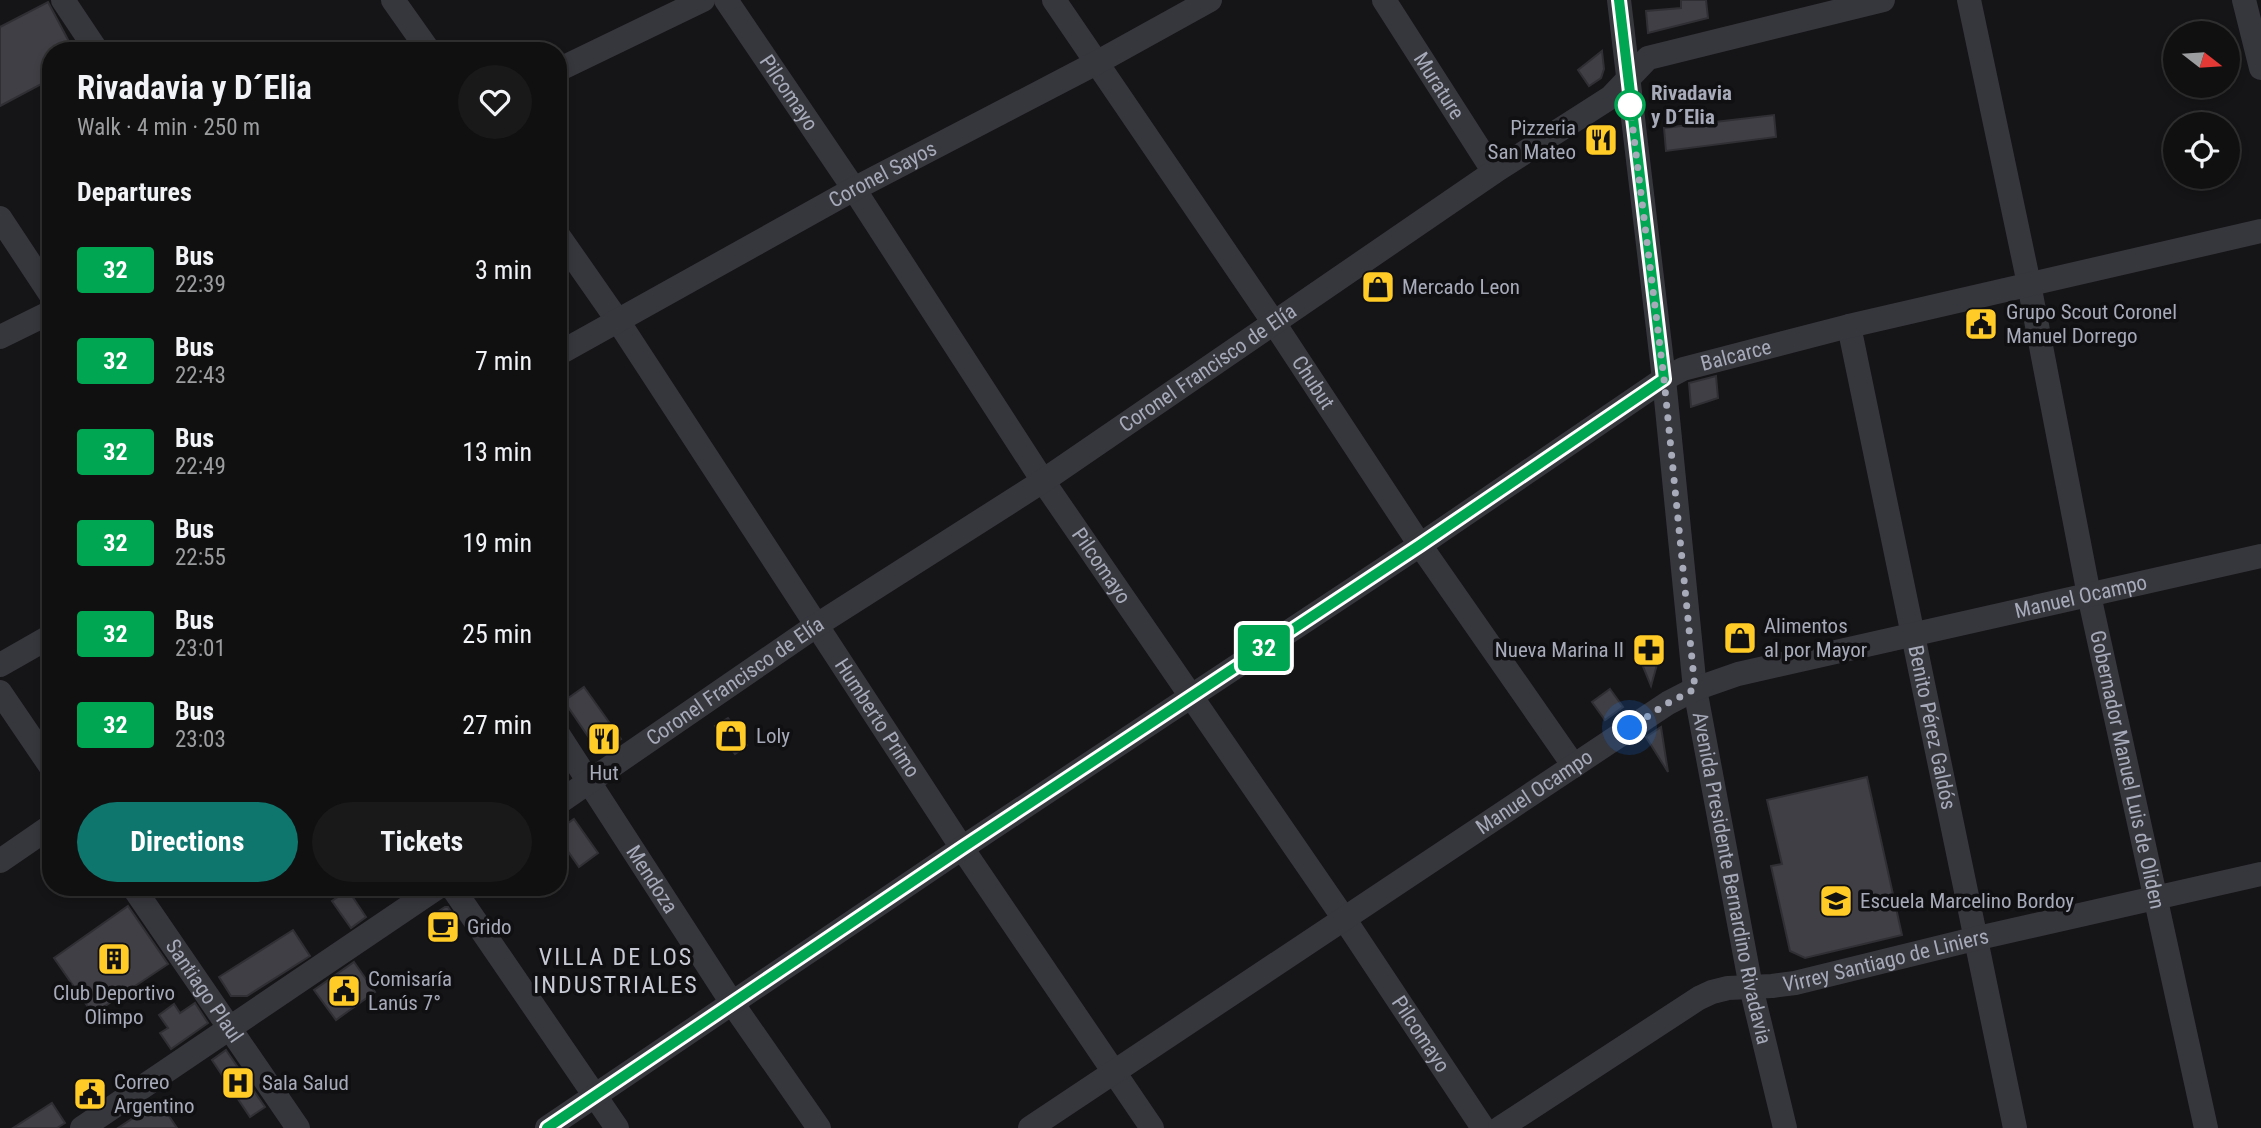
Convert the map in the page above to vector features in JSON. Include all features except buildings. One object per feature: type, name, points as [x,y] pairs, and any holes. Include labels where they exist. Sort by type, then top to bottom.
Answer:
[{"type":"street","points":[[63,0],[91,42]]},
{"type":"street","points":[[393,0],[423,42]]},
{"type":"street","points":[[567,66],[703,0]]},
{"type":"street","name":"Pilcomayo","points":[[726,0],[854,189],[1043,481],[1345,920],[1483,1128]]},
{"type":"street","name":"Chubut","points":[[1054,0],[1274,323],[1420,545],[1574,766]]},
{"type":"street","name":"Coronel Sayos","points":[[567,349],[854,189],[1098,62],[1209,0]]},
{"type":"street","name":"Murature","points":[[1384,0],[1494,172]]},
{"type":"street","name":"Avenida Presidente Bernardino Rivadavia","points":[[1619,0],[1664,379],[1695,689],[1751,987],[1785,1128]]},
{"type":"street","name":"Coronel Francisco de Elía","points":[[567,797],[817,625],[1043,481],[1494,172],[1611,97],[1648,58],[1883,0]]},
{"type":"street","name":"Gobernador Manuel Luis de Oliden","points":[[1969,0],[2029,284],[2089,596],[2206,1128]]},
{"type":"street","points":[[2244,0],[2261,68]]},
{"type":"street","points":[[0,218],[42,281]]},
{"type":"street","name":"Balcarce","points":[[547,1128],[1664,379],[1684,369],[1849,326],[2261,231]]},
{"type":"street","name":"Humberto Primo","points":[[567,248],[618,321],[962,848],[1152,1128]]},
{"type":"street","points":[[0,337],[42,316]]},
{"type":"street","name":"Benito Pérez Galdós","points":[[1849,326],[2015,1128]]},
{"type":"street","name":"Manuel Ocampo","points":[[1031,1128],[1668,703],[1695,689],[1738,674],[2261,556]]},
{"type":"street","points":[[0,665],[42,641]]},
{"type":"street","points":[[0,692],[42,754]]},
{"type":"street","name":"Mendoza","points":[[567,747],[733,1003],[819,1128]]},
{"type":"street","points":[[0,861],[42,832]]},
{"type":"street","name":"Virrey Santiago de Liniers","points":[[1500,1128],[1712,992],[1795,983],[2261,874]]},
{"type":"street","name":"Santiago Plaul","points":[[139,896],[298,1128]]},
{"type":"street","points":[[82,1128],[425,896]]},
{"type":"street","points":[[458,896],[617,1128]]},
{"type":"bus line","name":"32","points":[[547,1128],[1664,379],[1619,0]]},
{"type":"place","name":"Rivadavia y D´Elia","points":[[1630,105]]},
{"type":"place","name":"Pizzeria San Mateo","points":[[1601,140]]},
{"type":"place","name":"Mercado Leon","points":[[1378,287]]},
{"type":"place","name":"Grupo Scout Coronel Manuel Dorrego","points":[[1981,324]]},
{"type":"place","name":"Alimentos al por Mayor","points":[[1740,638]]},
{"type":"place","name":"Nueva Marina II","points":[[1649,650]]},
{"type":"place","name":"Loly","points":[[731,736]]},
{"type":"place","name":"Hut","points":[[604,739]]},
{"type":"place","name":"Escuela Marcelino Bordoy","points":[[1836,901]]},
{"type":"place","name":"Grido","points":[[443,927]]},
{"type":"place","name":"Club Deportivo Olimpo","points":[[114,959]]},
{"type":"place","name":"Comisaría Lanús 7°","points":[[344,991]]},
{"type":"place","name":"Sala Salud","points":[[238,1083]]},
{"type":"place","name":"Correo Argentino","points":[[90,1094]]},
{"type":"district","name":"VILLA DE LOS INDUSTRIALES","points":[[616,971]]},
{"type":"route","points":[[1630,105],[1664,379],[1695,689],[1630,728]]}]
